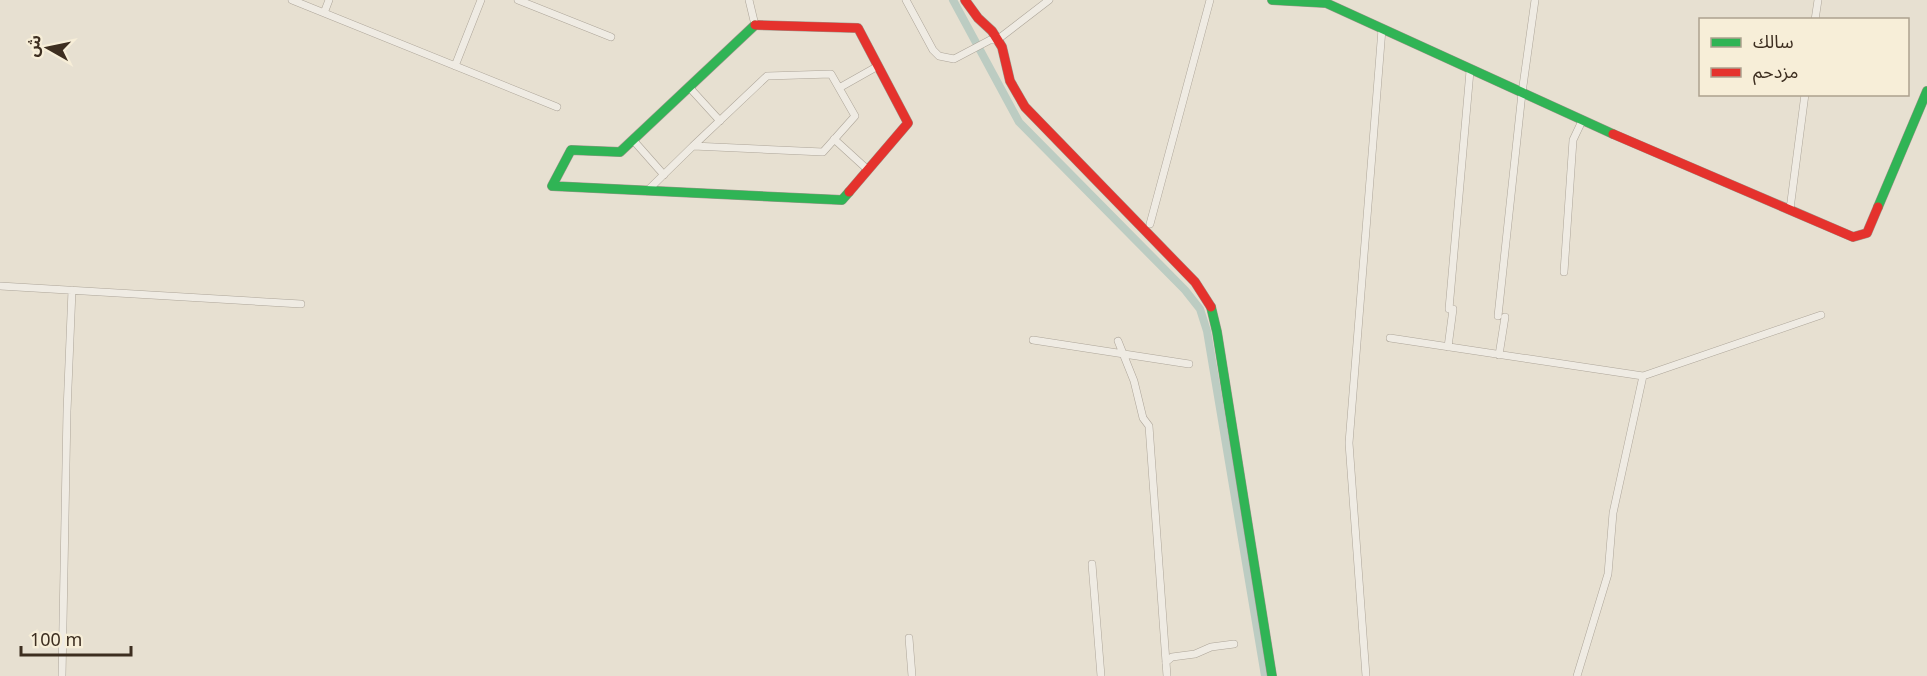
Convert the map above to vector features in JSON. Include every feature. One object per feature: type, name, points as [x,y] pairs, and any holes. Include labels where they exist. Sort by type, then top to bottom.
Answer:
[{"type":"street","points":[[292,0],[557,107]]},
{"type":"street","points":[[324,13],[329,0]]},
{"type":"street","points":[[455,66],[481,0]]},
{"type":"street","points":[[518,0],[611,38]]},
{"type":"street","points":[[750,0],[755,25]]},
{"type":"street","points":[[906,0],[933,50],[946,59],[954,59],[994,40],[1049,0]]},
{"type":"street","points":[[965,0],[978,18],[992,31],[994,40],[1002,47],[1010,81],[1025,106],[1195,282],[1210,305],[1214,318],[1272,676]]},
{"type":"street","points":[[1150,224],[1210,0]]},
{"type":"street","points":[[1272,0],[1327,1],[1382,29],[1582,121],[1853,237],[1867,233],[1927,91]]},
{"type":"street","points":[[1499,355],[1522,93],[1535,0]]},
{"type":"street","points":[[1815,18],[1818,0]]},
{"type":"street","points":[[755,25],[858,28],[878,66],[908,123],[842,200],[552,186],[571,150],[620,152],[755,25]]},
{"type":"street","points":[[1366,676],[1349,434],[1382,29]]},
{"type":"street","points":[[839,88],[878,66]]},
{"type":"street","points":[[1448,347],[1470,70]]},
{"type":"street","points":[[647,191],[693,146],[720,121],[767,75],[831,74],[855,116],[823,152],[693,146]]},
{"type":"street","points":[[689,87],[720,121]]},
{"type":"street","points":[[1790,209],[1805,96]]},
{"type":"street","points":[[1564,272],[1572,140],[1582,121]]},
{"type":"street","points":[[834,139],[868,170]]},
{"type":"street","points":[[633,140],[664,175]]},
{"type":"street","points":[[0,286],[301,304]]},
{"type":"street","points":[[62,676],[72,290]]},
{"type":"street","points":[[1390,338],[1642,376],[1821,315]]},
{"type":"street","points":[[1033,340],[1189,364]]},
{"type":"street","points":[[1118,341],[1134,381],[1143,418],[1149,426],[1167,676]]},
{"type":"street","points":[[1577,676],[1608,574],[1613,513],[1642,376]]},
{"type":"street","points":[[1092,564],[1101,676]]},
{"type":"street","points":[[909,638],[912,676]]},
{"type":"street","points":[[1166,662],[1172,657],[1195,654],[1211,647],[1233,644]]},
{"type":"waterway","points":[[953,0],[1019,122],[1185,290],[1200,309],[1207,331],[1265,676]]},
{"type":"traffic: fast","points":[[1272,0],[1326,3],[1613,134]]},
{"type":"traffic: fast","points":[[755,25],[620,152],[571,150],[552,186],[842,200],[849,192]]},
{"type":"traffic: fast","points":[[1878,207],[1927,91]]},
{"type":"traffic: fast","points":[[1211,307],[1217,332],[1272,676]]},
{"type":"traffic: jam","points":[[965,0],[978,18],[992,31],[1002,47],[1010,81],[1025,107],[1195,282],[1211,307]]},
{"type":"traffic: jam","points":[[755,25],[858,28],[908,123],[849,192]]},
{"type":"traffic: jam","points":[[1613,134],[1853,237],[1867,233],[1878,207]]}]
